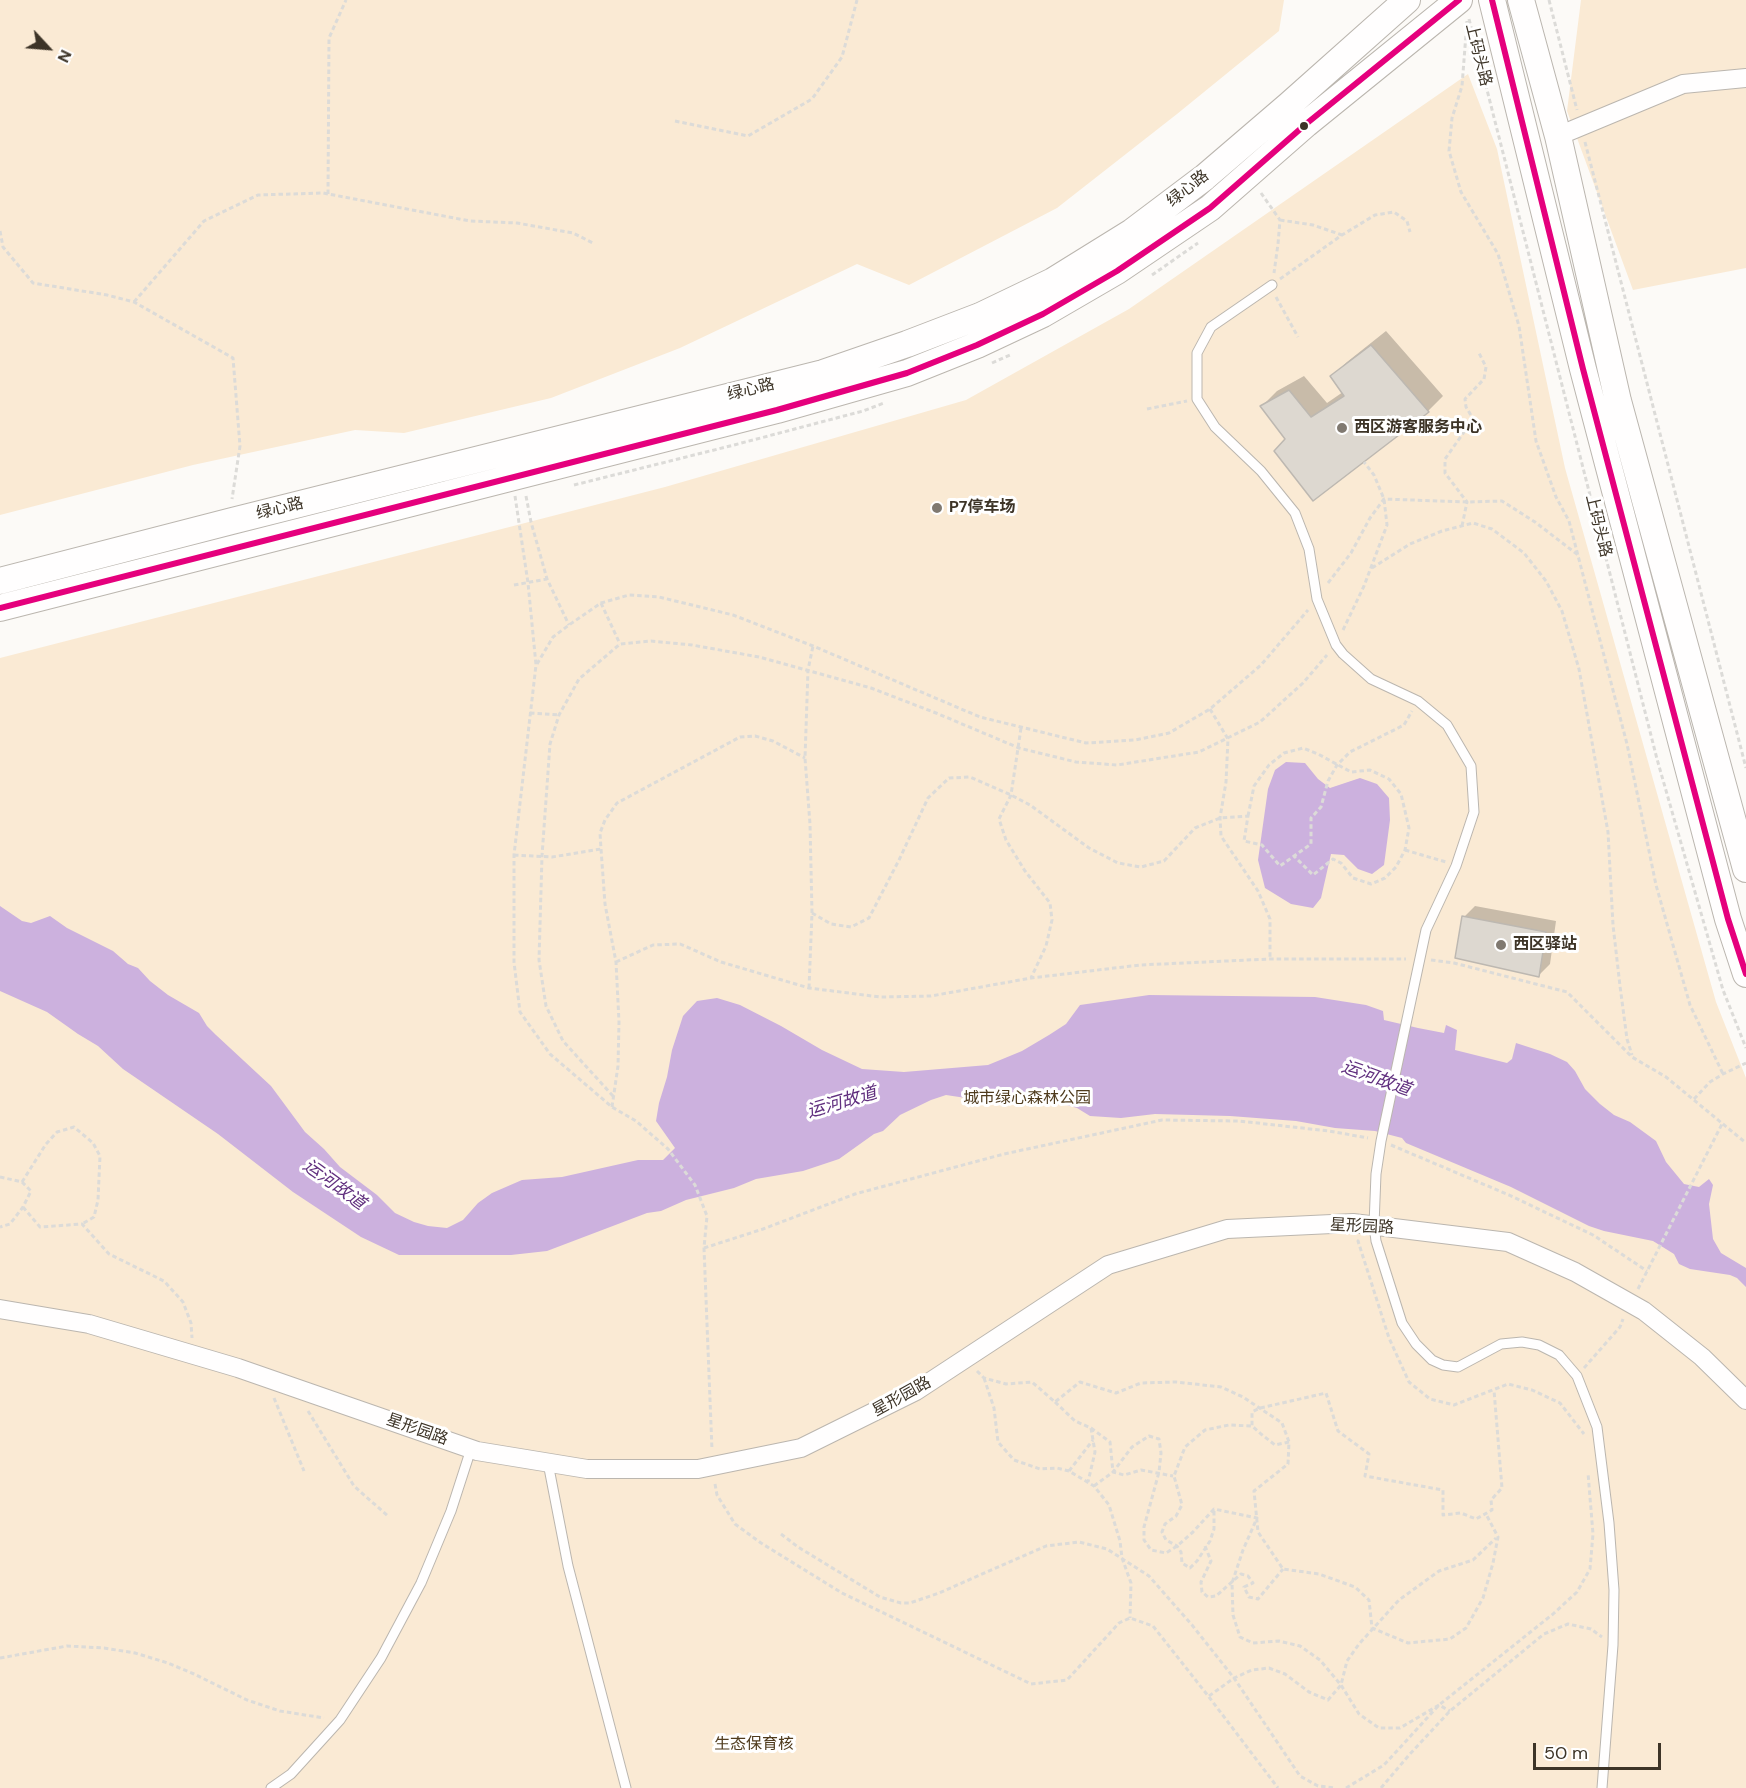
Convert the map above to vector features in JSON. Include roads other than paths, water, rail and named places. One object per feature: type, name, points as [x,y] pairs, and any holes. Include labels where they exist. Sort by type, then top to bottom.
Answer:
[{"type":"main road","name":"绿心路","points":[[0,581],[823,373],[980,316],[1053,281],[1132,231],[1205,177],[1407,0]]},
{"type":"main road","name":"上码头路","points":[[1492,0],[1583,369],[1728,919],[1746,974]]},
{"type":"main road","points":[[1521,0],[1538,62],[1569,131],[1618,401],[1746,869]]},
{"type":"main road","name":"绿心路","points":[[0,608],[777,410],[907,373],[977,345],[1043,314],[1117,271],[1210,208],[1306,124],[1463,5]]},
{"type":"main road","points":[[1510,70],[1515,62],[1529,59],[1538,62]]},
{"type":"street","points":[[1569,131],[1683,84],[1746,78]]},
{"type":"street","name":"星形园路","points":[[0,1309],[89,1324],[192,1354],[251,1372],[471,1449],[587,1469],[698,1468],[801,1448],[916,1391],[1108,1265],[1227,1230],[1353,1223],[1508,1242],[1575,1272],[1644,1311],[1702,1357],[1746,1400]]},
{"type":"lane","points":[[1272,285],[1211,327],[1197,353],[1197,399],[1215,427],[1261,471],[1295,513],[1309,549],[1317,599],[1336,645],[1371,679],[1418,701],[1447,725],[1470,766],[1474,812],[1456,866],[1426,930],[1381,1140],[1376,1174],[1374,1225],[1376,1242],[1402,1323],[1416,1344],[1432,1360],[1443,1365],[1458,1367],[1501,1344],[1522,1342],[1539,1345],[1559,1355],[1577,1376],[1597,1427],[1609,1523],[1614,1590],[1613,1645],[1602,1788]]},
{"type":"lane","points":[[271,1788],[291,1774],[340,1719],[381,1658],[421,1583],[451,1511],[471,1449]]},
{"type":"lane","points":[[548,1462],[568,1566],[626,1788]]},
{"type":"water","points":[[1286,762],[1305,763],[1318,779],[1330,788],[1360,778],[1377,784],[1389,798],[1390,820],[1384,865],[1372,874],[1358,869],[1344,855],[1331,854],[1321,898],[1313,908],[1291,904],[1265,888],[1258,860],[1268,789],[1275,770]]},
{"type":"water","name":"运河故道","points":[[0,906],[22,921],[31,923],[50,916],[67,928],[113,951],[128,964],[138,968],[168,995],[199,1013],[207,1026],[271,1086],[305,1132],[340,1167],[377,1195],[395,1213],[428,1226],[447,1228],[463,1220],[478,1203],[492,1193],[522,1180],[562,1177],[638,1160],[663,1160],[675,1148],[656,1121],[659,1103],[683,1016],[697,1001],[717,998],[740,1005],[862,1069],[904,1072],[988,1065],[1022,1051],[1066,1024],[1080,1005],[1149,995],[1315,997],[1366,1005],[1383,1011],[1384,1020],[1418,1028],[1444,1033],[1446,1025],[1457,1030],[1455,1050],[1507,1063],[1512,1059],[1516,1043],[1567,1062],[1585,1089],[1600,1104],[1656,1141],[1666,1162],[1684,1184],[1699,1187],[1709,1179],[1713,1185],[1709,1204],[1713,1239],[1721,1253],[1746,1268],[1746,1287],[1730,1275],[1690,1269],[1679,1264],[1674,1254],[1653,1241],[1589,1226],[1511,1187],[1406,1143],[1402,1138],[1375,1131],[1335,1128],[1296,1121],[1230,1116],[1155,1114],[1121,1118],[1090,1116],[1077,1108],[1056,1102],[979,1100],[946,1095],[900,1115],[883,1131],[874,1134],[839,1159],[803,1171],[756,1179],[734,1188],[686,1200],[547,1251],[511,1255],[399,1255],[361,1237],[293,1192],[218,1134],[123,1069],[98,1046],[47,1012],[0,991]]},
{"type":"place","name":"西区游客服务中心","points":[[1342,428]]},
{"type":"place","name":"P7停车场","points":[[937,508]]},
{"type":"place","name":"西区驿站","points":[[1501,945]]},
{"type":"park label","name":"城市绿心森林公园","points":[[1027,1099]]},
{"type":"park label","name":"生态保育核","points":[[754,1745]]}]
